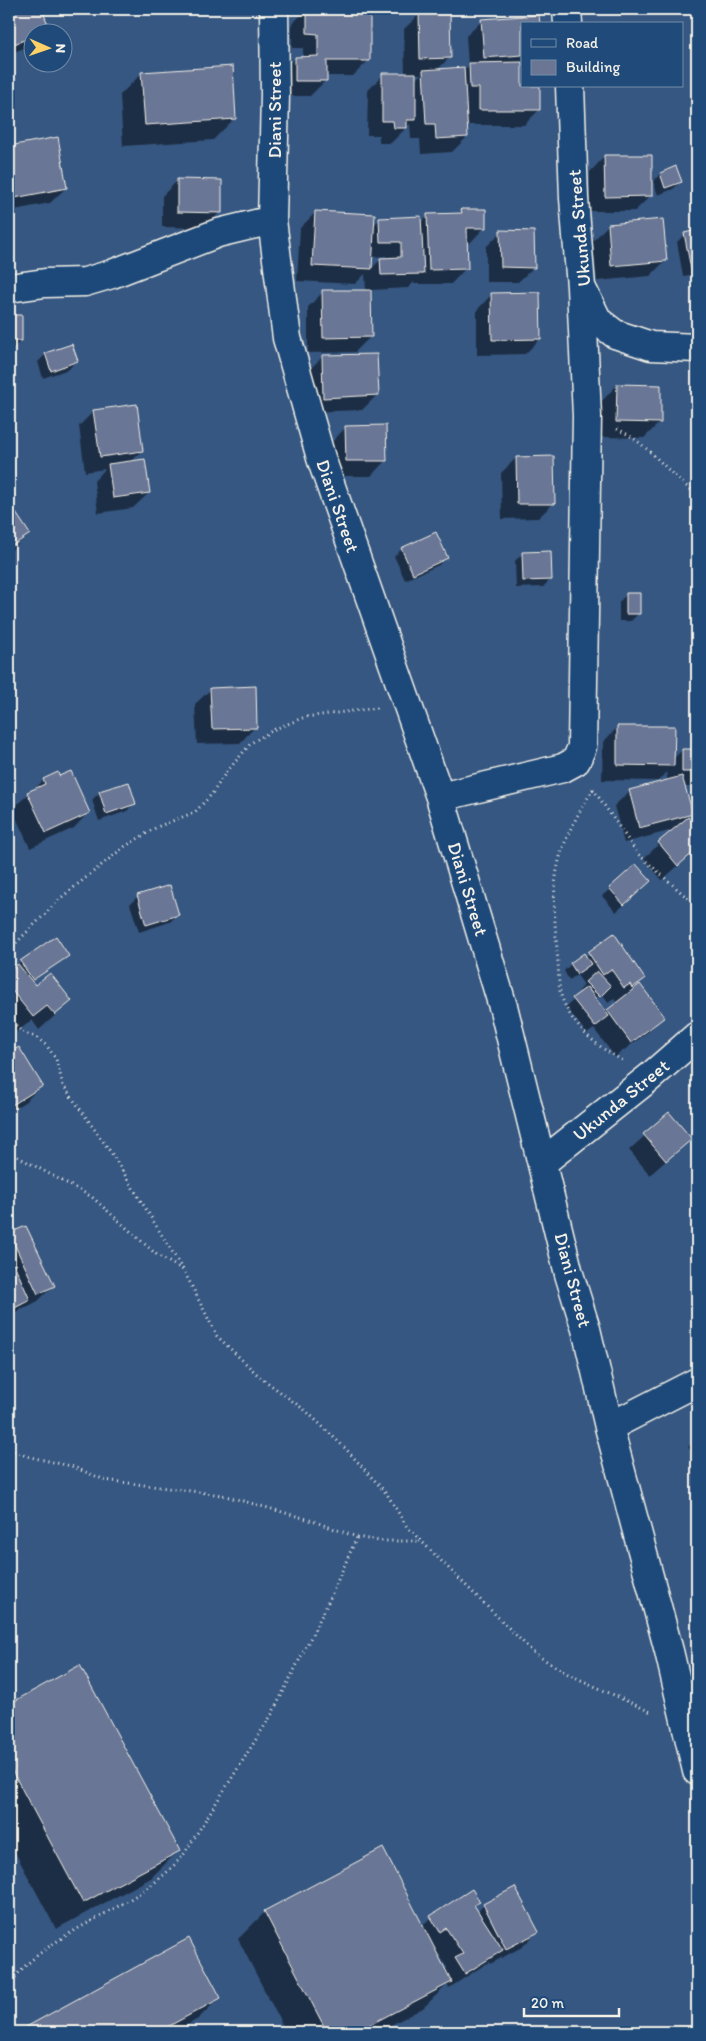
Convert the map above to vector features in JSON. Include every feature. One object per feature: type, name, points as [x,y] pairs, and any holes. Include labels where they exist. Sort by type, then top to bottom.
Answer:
[{"type":"street","name":"Diani Street","points":[[274,9],[275,94],[272,220],[287,338],[321,458],[440,797],[504,1010],[570,1274],[586,1329],[609,1427],[666,1642],[697,1771]]},
{"type":"street","points":[[567,9],[568,22]]},
{"type":"street","name":"Ukunda Street","points":[[570,88],[574,198],[581,287],[598,321],[615,334],[651,346],[697,348]]},
{"type":"street","points":[[9,288],[45,283],[85,282],[112,274],[218,232],[272,220]]},
{"type":"street","points":[[440,797],[563,768],[576,761],[582,747],[584,715],[587,416],[581,287]]},
{"type":"street","name":"Ukunda Street","points":[[543,1162],[650,1077],[697,1036]]},
{"type":"street","points":[[609,1427],[697,1382]]},
{"type":"path","points":[[587,416],[629,434],[647,448],[683,484],[697,494]]},
{"type":"path","points":[[9,950],[62,897],[124,847],[157,827],[196,812],[251,743],[274,729],[305,716],[373,709],[407,702]]},
{"type":"path","points":[[576,761],[638,854],[692,902],[697,910]]},
{"type":"path","points":[[593,788],[573,822],[559,859],[554,900],[560,992],[569,1012],[584,1032],[606,1052],[650,1077]]},
{"type":"path","points":[[9,1018],[22,1032],[36,1037],[47,1046],[56,1059],[62,1085],[112,1154],[184,1271],[216,1336],[260,1377],[306,1411],[345,1448],[382,1488],[407,1527],[535,1654],[568,1674],[657,1715],[688,1734]]},
{"type":"path","points":[[9,1152],[30,1166],[72,1185],[92,1197],[157,1255],[184,1271]]},
{"type":"path","points":[[9,1450],[30,1457],[71,1466],[105,1480],[222,1495],[307,1519],[356,1537],[379,1541],[422,1541]]},
{"type":"path","points":[[9,1985],[20,1969],[46,1949],[140,1895],[165,1875],[184,1854],[272,1714],[325,1609],[356,1537]]},
{"type":"building","points":[[9,9],[42,9],[47,22],[22,22],[22,41],[9,46]]},
{"type":"building","points":[[307,9],[370,9],[370,61],[327,61],[327,81],[295,81],[295,57],[318,56],[318,34],[307,33]]},
{"type":"building","points":[[450,12],[451,58],[420,59],[419,13]]},
{"type":"building","points":[[539,15],[540,22],[521,22],[521,55],[484,58],[481,19]]},
{"type":"building","points":[[521,62],[521,88],[540,88],[540,110],[479,110],[479,88],[470,88],[469,63]]},
{"type":"building","points":[[233,66],[236,119],[145,125],[141,72]]},
{"type":"building","points":[[464,67],[468,137],[436,139],[435,124],[426,124],[423,70]]},
{"type":"building","points":[[382,73],[416,73],[416,120],[407,120],[407,128],[394,128],[393,121],[382,121]]},
{"type":"building","points":[[58,137],[67,188],[9,199],[9,146]]},
{"type":"building","points":[[604,155],[652,155],[652,196],[605,197]]},
{"type":"building","points":[[676,166],[682,182],[665,188],[660,173]]},
{"type":"building","points":[[177,179],[222,180],[222,213],[177,212]]},
{"type":"building","points":[[461,209],[486,209],[486,228],[467,228],[468,269],[429,270],[427,214],[462,213]]},
{"type":"building","points":[[315,211],[375,214],[372,269],[312,266]]},
{"type":"building","points":[[421,216],[424,274],[381,275],[380,258],[401,257],[401,242],[380,242],[379,218]]},
{"type":"building","points":[[663,219],[667,261],[611,266],[608,224]]},
{"type":"building","points":[[500,230],[534,231],[535,268],[501,267]]},
{"type":"building","points":[[697,230],[697,268],[691,269],[684,233]]},
{"type":"building","points":[[322,290],[371,290],[372,337],[323,338]]},
{"type":"building","points":[[540,292],[541,339],[492,340],[491,293]]},
{"type":"building","points":[[9,315],[22,315],[22,341],[9,341]]},
{"type":"building","points":[[72,344],[78,361],[51,371],[45,353]]},
{"type":"building","points":[[377,354],[379,395],[323,398],[322,355]]},
{"type":"building","points":[[617,384],[661,385],[661,423],[616,422]]},
{"type":"building","points":[[137,404],[143,451],[100,457],[93,410]]},
{"type":"building","points":[[386,425],[387,461],[346,461],[345,426]]},
{"type":"building","points":[[554,456],[555,504],[517,504],[516,457]]},
{"type":"building","points":[[145,459],[150,493],[113,498],[108,464]]},
{"type":"building","points":[[9,505],[30,534],[9,548]]},
{"type":"building","points":[[436,532],[448,558],[413,574],[401,548]]},
{"type":"building","points":[[551,551],[552,580],[523,581],[522,552]]},
{"type":"building","points":[[626,593],[640,593],[640,614],[626,614]]},
{"type":"building","points":[[256,686],[257,728],[212,729],[210,688]]},
{"type":"building","points":[[617,726],[675,726],[674,766],[617,765]]},
{"type":"building","points":[[682,749],[697,749],[697,772],[682,772]]},
{"type":"building","points":[[71,771],[90,813],[46,833],[27,792],[45,784],[43,779],[58,772],[59,776]]},
{"type":"building","points":[[682,776],[693,814],[639,828],[629,790]]},
{"type":"building","points":[[129,782],[136,804],[106,814],[99,791]]},
{"type":"building","points":[[688,817],[697,828],[697,849],[678,866],[658,842]]},
{"type":"building","points":[[636,864],[651,881],[624,905],[609,888]]},
{"type":"building","points":[[170,885],[179,915],[146,925],[137,895]]},
{"type":"building","points":[[614,933],[645,979],[632,988],[630,984],[624,988],[611,969],[603,975],[588,952]]},
{"type":"building","points":[[56,936],[69,956],[33,980],[20,961]]},
{"type":"building","points":[[584,953],[591,964],[577,974],[570,963]]},
{"type":"building","points":[[18,964],[35,985],[50,973],[72,1001],[55,1015],[47,1006],[33,1017],[9,987],[9,971]]},
{"type":"building","points":[[597,971],[611,986],[600,997],[585,982]]},
{"type":"building","points":[[640,984],[665,1017],[631,1043],[607,1010]]},
{"type":"building","points":[[587,987],[609,1016],[595,1027],[572,998]]},
{"type":"building","points":[[19,1047],[43,1086],[9,1107],[9,1053]]},
{"type":"building","points":[[669,1112],[692,1139],[666,1161],[643,1134]]},
{"type":"building","points":[[26,1226],[55,1286],[38,1294],[9,1233]]},
{"type":"building","points":[[14,1264],[30,1300],[9,1311],[9,1267]]},
{"type":"building","points":[[80,1665],[180,1851],[83,1903],[9,1765],[9,1704]]},
{"type":"building","points":[[383,1848],[452,1982],[356,2032],[327,2032],[264,1911]]},
{"type":"building","points":[[515,1887],[539,1932],[506,1949],[483,1904]]},
{"type":"building","points":[[472,1889],[480,1902],[474,1905],[503,1950],[465,1974],[455,1958],[463,1954],[446,1928],[440,1932],[430,1916]]},
{"type":"building","points":[[189,1938],[221,1998],[158,2032],[29,2032],[26,2027]]}]
